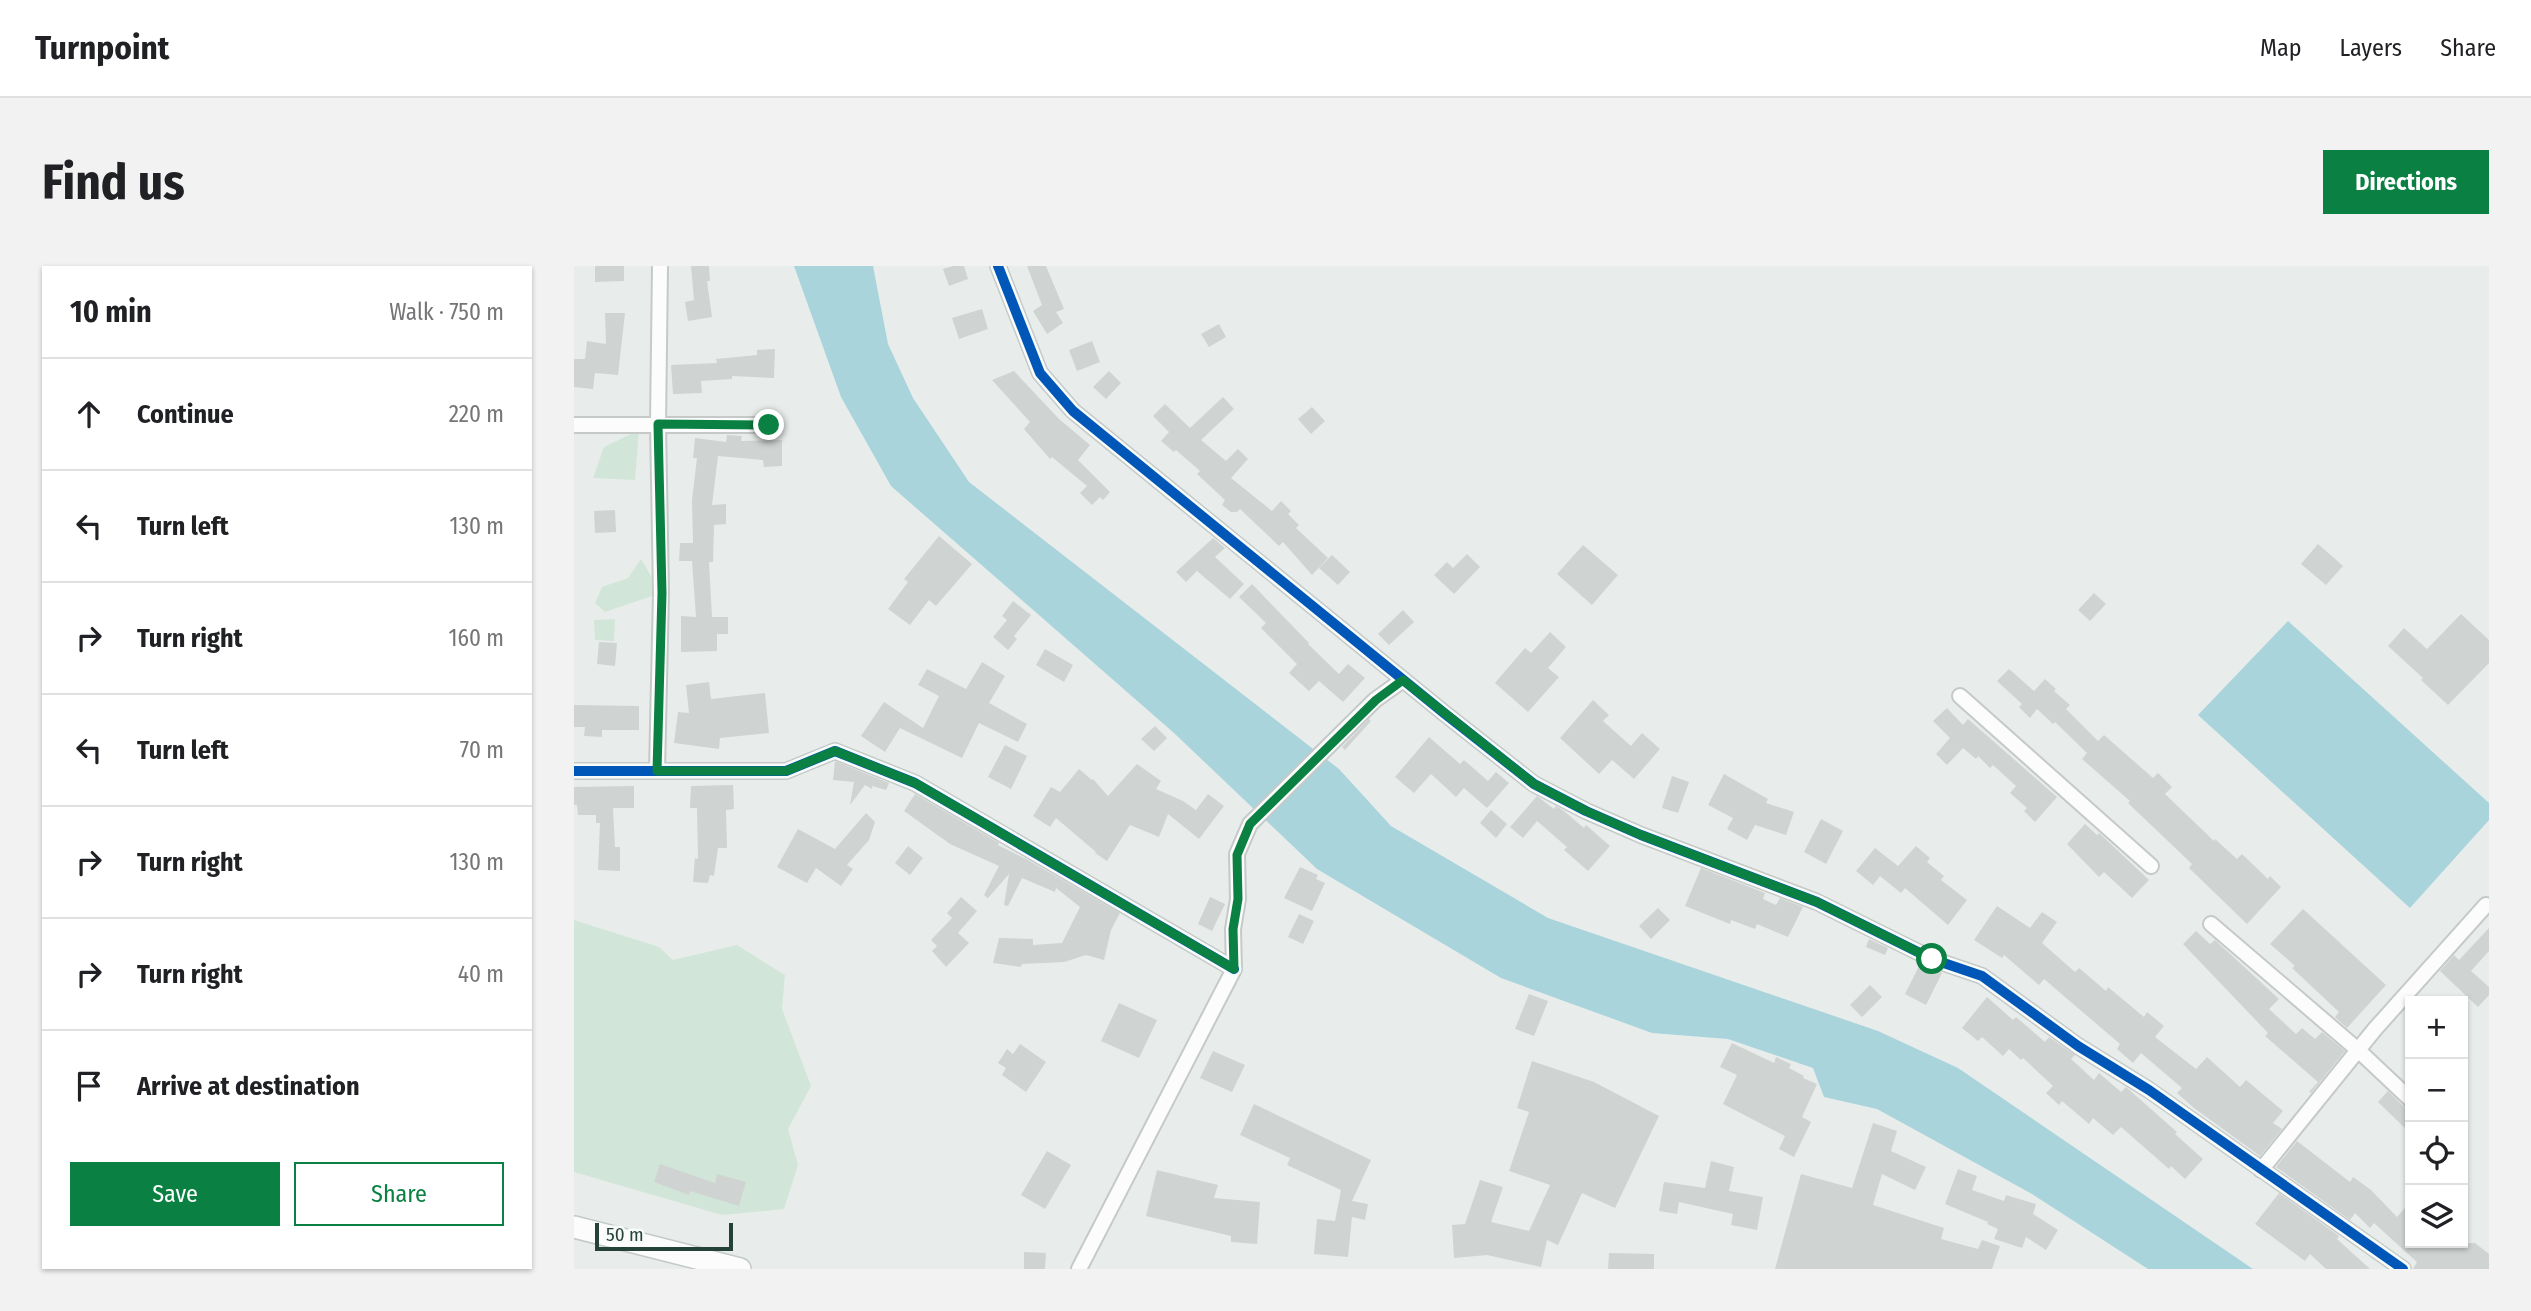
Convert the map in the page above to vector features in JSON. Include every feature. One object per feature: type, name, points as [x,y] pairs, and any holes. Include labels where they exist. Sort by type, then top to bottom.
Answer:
[{"type":"street","points":[[657,771],[662,593],[658,424],[660,266]]},
{"type":"street","points":[[998,266],[1040,373],[1073,411],[1534,784],[1641,835],[1817,902],[1932,959],[1982,976],[2078,1046],[2149,1090],[2403,1269]]},
{"type":"street","points":[[574,425],[769,425]]},
{"type":"street","points":[[1079,1269],[1234,969],[1233,929],[1238,899],[1237,855],[1250,824],[1376,700],[1403,680]]},
{"type":"street","points":[[1960,696],[2151,866]]},
{"type":"street","points":[[574,771],[786,771],[835,751],[915,783],[1234,969]]},
{"type":"street","points":[[2261,1170],[2358,1051],[2486,905]]},
{"type":"street","points":[[2211,925],[2405,1094]]},
{"type":"street","points":[[574,1227],[681,1262],[740,1269]]},
{"type":"green space","points":[[639,430],[635,480],[593,478],[604,447]]},
{"type":"green space","points":[[641,559],[661,593],[605,612],[595,603],[602,587],[628,578]]},
{"type":"green space","points":[[615,619],[614,641],[595,640],[594,620]]},
{"type":"green space","points":[[574,920],[659,947],[673,960],[737,945],[785,975],[782,1009],[811,1086],[788,1129],[798,1165],[784,1209],[722,1215],[574,1172]]},
{"type":"water","points":[[794,266],[873,266],[888,344],[913,398],[969,482],[1339,769],[1391,826],[1548,918],[1878,1031],[1958,1068],[2253,1269],[2148,1269],[2032,1194],[1877,1109],[1824,1097],[1813,1068],[1728,1039],[1652,1033],[1501,978],[1317,869],[1174,733],[891,486],[841,397]]},
{"type":"water","points":[[2288,621],[2489,803],[2489,820],[2410,908],[2198,715]]},
{"type":"building","points":[[595,266],[624,266],[624,281],[595,282]]},
{"type":"building","points":[[691,266],[709,266],[710,281],[707,281],[712,317],[688,321],[685,302],[694,300]]},
{"type":"building","points":[[964,266],[968,279],[949,286],[943,269]]},
{"type":"building","points":[[1027,266],[1046,266],[1064,309],[1056,312],[1063,323],[1047,334],[1033,311],[1042,305]]},
{"type":"building","points":[[982,309],[988,329],[959,339],[952,318]]},
{"type":"building","points":[[605,313],[625,313],[618,375],[595,373],[593,389],[574,387],[574,359],[585,359],[587,341],[606,344]]},
{"type":"building","points":[[1219,324],[1226,337],[1209,347],[1201,334]]},
{"type":"building","points":[[1092,341],[1100,362],[1077,371],[1069,350]]},
{"type":"building","points":[[775,349],[774,378],[732,376],[732,379],[701,381],[702,393],[673,394],[671,365],[717,363],[716,359],[757,355],[757,350]]},
{"type":"building","points":[[1014,371],[1059,419],[1090,445],[1078,460],[1110,492],[1103,500],[1100,497],[1092,505],[1080,493],[1087,486],[1052,457],[1050,459],[1024,429],[1030,422],[992,380]]},
{"type":"building","points":[[1109,371],[1121,383],[1106,399],[1093,387]]},
{"type":"building","points":[[1223,397],[1234,409],[1201,440],[1226,461],[1238,449],[1248,459],[1231,478],[1272,511],[1281,501],[1291,511],[1288,514],[1299,525],[1296,528],[1328,558],[1312,575],[1283,542],[1279,546],[1240,509],[1231,512],[1222,505],[1225,500],[1197,474],[1200,471],[1161,441],[1169,432],[1153,416],[1165,404],[1190,428]]},
{"type":"building","points":[[1312,407],[1325,421],[1311,434],[1298,419]]},
{"type":"building","points":[[727,435],[742,436],[741,441],[782,440],[782,466],[764,467],[763,460],[718,456],[712,505],[726,504],[726,524],[714,525],[713,562],[709,562],[712,617],[728,617],[728,634],[717,634],[717,651],[681,652],[681,616],[696,617],[692,561],[679,561],[680,543],[693,543],[692,500],[697,458],[693,458],[695,438],[726,442]]},
{"type":"building","points":[[615,510],[616,532],[595,533],[594,511]]},
{"type":"building","points":[[939,536],[972,564],[936,606],[929,600],[910,625],[888,609],[908,582],[904,579]]},
{"type":"building","points":[[1213,538],[1225,548],[1215,557],[1244,584],[1230,599],[1197,571],[1186,582],[1176,572]]},
{"type":"building","points":[[2318,544],[2343,566],[2326,585],[2301,564]]},
{"type":"building","points":[[1583,545],[1618,575],[1592,605],[1557,574]]},
{"type":"building","points":[[1467,554],[1480,567],[1454,594],[1434,575],[1447,562],[1453,568]]},
{"type":"building","points":[[1332,555],[1350,572],[1338,585],[1319,568]]},
{"type":"building","points":[[1252,584],[1339,674],[1348,664],[1365,678],[1343,702],[1319,681],[1309,691],[1289,673],[1297,664],[1261,628],[1266,623],[1239,597]]},
{"type":"building","points":[[2094,593],[2106,604],[2090,621],[2078,610]]},
{"type":"building","points":[[1013,601],[1031,615],[1014,636],[1017,639],[1008,650],[993,637],[1007,620],[1002,616]]},
{"type":"building","points":[[1403,610],[1414,622],[1389,645],[1378,634]]},
{"type":"building","points":[[2461,614],[2489,640],[2489,663],[2448,705],[2388,646],[2404,628],[2427,649]]},
{"type":"building","points":[[1550,632],[1566,647],[1548,668],[1559,677],[1528,712],[1495,683],[1525,648],[1531,653]]},
{"type":"building","points":[[599,642],[617,643],[615,666],[597,664]]},
{"type":"building","points":[[1045,649],[1073,665],[1064,682],[1036,665]]},
{"type":"building","points":[[982,662],[1005,676],[989,703],[1027,724],[1018,742],[979,723],[962,758],[900,728],[885,752],[861,736],[884,702],[923,728],[939,696],[918,685],[927,669],[966,689]]},
{"type":"building","points":[[2009,669],[2034,691],[2045,679],[2070,705],[2066,709],[2098,741],[2104,735],[2153,778],[2158,773],[2172,787],[2165,794],[2214,841],[2215,839],[2237,859],[2242,854],[2268,879],[2270,876],[2281,887],[2247,924],[2189,868],[2192,864],[2128,803],[2130,801],[2082,759],[2087,753],[2055,722],[2053,724],[2037,709],[2030,718],[2019,707],[2022,704],[1997,681]]},
{"type":"building","points":[[709,682],[711,699],[765,693],[769,733],[720,738],[719,749],[674,743],[678,712],[689,713],[686,685]]},
{"type":"building","points":[[1593,700],[1609,715],[1603,721],[1631,746],[1642,733],[1660,749],[1634,779],[1612,760],[1599,774],[1560,738]]},
{"type":"building","points":[[574,705],[639,706],[639,730],[602,730],[602,737],[584,736],[585,727],[574,727]]},
{"type":"building","points":[[1947,708],[1963,725],[1968,719],[2057,797],[2035,822],[2024,811],[2027,808],[2010,793],[2016,786],[1993,765],[1990,768],[1978,756],[1976,759],[1963,748],[1947,765],[1936,754],[1950,738],[1933,721]]},
{"type":"building","points":[[1369,719],[1371,721],[1345,750],[1342,747]]},
{"type":"building","points":[[1155,726],[1167,738],[1154,751],[1141,739]]},
{"type":"building","points":[[1429,737],[1460,764],[1464,760],[1488,781],[1496,772],[1509,783],[1487,808],[1464,788],[1456,797],[1431,774],[1414,793],[1395,777]]},
{"type":"building","points":[[1005,745],[1027,756],[1011,789],[988,777]]},
{"type":"building","points":[[835,761],[889,783],[886,790],[872,786],[872,789],[865,785],[850,805],[854,782],[833,780]]},
{"type":"building","points":[[1137,764],[1161,781],[1156,789],[1196,810],[1208,794],[1224,806],[1199,839],[1168,814],[1159,837],[1130,825],[1107,861],[1056,818],[1050,827],[1033,816],[1051,787],[1060,792],[1079,769],[1093,779],[1108,796]]},
{"type":"building","points":[[1724,774],[1768,799],[1766,803],[1794,812],[1786,835],[1755,825],[1747,840],[1727,829],[1733,818],[1708,805]]},
{"type":"building","points":[[1672,776],[1689,782],[1678,813],[1662,808]]},
{"type":"building","points":[[733,785],[734,809],[726,810],[727,848],[718,848],[714,876],[710,875],[708,883],[693,882],[695,858],[698,859],[697,808],[690,808],[691,786]]},
{"type":"building","points":[[634,786],[634,808],[613,808],[615,847],[620,847],[620,871],[598,870],[600,823],[596,823],[596,815],[578,815],[577,805],[574,805],[574,787]]},
{"type":"building","points":[[915,794],[999,843],[998,845],[1120,913],[1111,930],[1104,960],[1086,955],[1064,962],[1022,964],[1021,967],[993,963],[999,938],[1033,939],[1033,945],[1062,943],[1080,907],[1056,888],[1055,892],[1022,878],[1008,906],[1004,905],[1009,874],[988,898],[984,895],[999,866],[950,844],[904,811]]},
{"type":"building","points":[[1537,796],[1554,809],[1556,806],[1564,811],[1584,828],[1586,825],[1610,846],[1588,871],[1564,850],[1567,847],[1537,821],[1523,838],[1510,827]]},
{"type":"building","points":[[1491,810],[1507,824],[1496,838],[1480,823]]},
{"type":"building","points":[[866,813],[875,822],[869,840],[847,865],[853,869],[841,886],[816,868],[807,883],[777,867],[798,829],[835,849]]},
{"type":"building","points":[[1821,819],[1843,831],[1826,864],[1804,852]]},
{"type":"building","points":[[2085,824],[2097,835],[2099,833],[2149,880],[2132,898],[2104,872],[2099,877],[2067,844]]},
{"type":"building","points":[[908,846],[923,858],[910,875],[895,863]]},
{"type":"building","points":[[1916,846],[1930,858],[1927,862],[1944,876],[1941,880],[1967,900],[1948,925],[1905,888],[1901,893],[1880,876],[1873,885],[1856,871],[1875,848],[1898,866]]},
{"type":"building","points":[[1300,867],[1318,875],[1316,879],[1325,883],[1312,911],[1284,898]]},
{"type":"building","points":[[1701,868],[1765,893],[1763,899],[1776,905],[1780,898],[1803,907],[1788,937],[1757,924],[1755,929],[1731,920],[1730,924],[1685,906]]},
{"type":"building","points":[[961,897],[977,911],[958,933],[969,943],[946,967],[932,951],[937,946],[931,940],[952,918],[947,913]]},
{"type":"building","points":[[1210,897],[1225,904],[1212,931],[1198,924]]},
{"type":"building","points":[[1997,906],[2030,928],[2042,912],[2057,922],[2042,943],[2075,972],[2079,968],[2106,991],[2108,987],[2144,1017],[2147,1012],[2164,1026],[2155,1037],[2196,1069],[2207,1057],[2240,1087],[2246,1080],[2283,1111],[2273,1123],[2282,1129],[2260,1156],[2194,1108],[2177,1093],[2182,1088],[2141,1053],[2133,1063],[2117,1049],[2120,1044],[2044,979],[2039,985],[2004,955],[2002,958],[1974,940]]},
{"type":"building","points":[[1658,908],[1670,920],[1651,939],[1639,926]]},
{"type":"building","points":[[2303,909],[2386,985],[2347,1028],[2335,1017],[2339,1012],[2270,944]]},
{"type":"building","points":[[1299,914],[1314,921],[1303,944],[1288,937]]},
{"type":"building","points":[[2489,928],[2489,951],[2471,971],[2489,987],[2489,995],[2478,1007],[2440,971],[2454,955],[2459,960]]},
{"type":"building","points":[[2196,931],[2210,944],[2215,940],[2279,999],[2269,1009],[2296,1034],[2302,1028],[2315,1039],[2322,1032],[2345,1051],[2311,1093],[2309,1092],[2318,1082],[2265,1036],[2268,1033],[2183,944]]},
{"type":"building","points":[[1869,939],[1888,948],[1885,955],[1866,947]]},
{"type":"building","points":[[1920,964],[1942,973],[1926,1005],[1905,994]]},
{"type":"building","points":[[1870,985],[1882,997],[1862,1017],[1850,1005]]},
{"type":"building","points":[[1529,994],[1548,1001],[1534,1036],[1515,1029]]},
{"type":"building","points":[[1987,997],[2013,1020],[2016,1017],[2045,1042],[2049,1037],[2075,1055],[2071,1059],[2094,1080],[2099,1073],[2121,1092],[2126,1087],[2203,1159],[2185,1179],[2171,1166],[2169,1169],[2121,1127],[2113,1135],[2093,1118],[2089,1124],[2062,1101],[2059,1105],[2046,1093],[2053,1086],[2023,1058],[2021,1060],[2009,1049],[2003,1056],[1982,1037],[1978,1041],[1962,1028]]},
{"type":"building","points":[[1119,1003],[1157,1020],[1139,1058],[1101,1041]]},
{"type":"building","points":[[1732,1043],[1774,1063],[1776,1057],[1791,1064],[1789,1068],[1817,1084],[1802,1117],[1811,1122],[1794,1157],[1779,1149],[1785,1136],[1723,1104],[1737,1075],[1720,1067]]},
{"type":"building","points":[[1020,1044],[1046,1062],[1026,1092],[1002,1075],[1006,1068],[998,1063],[1007,1049],[1013,1054]]},
{"type":"building","points":[[1213,1051],[1245,1065],[1232,1092],[1200,1078]]},
{"type":"building","points":[[1532,1061],[1594,1082],[1659,1116],[1615,1208],[1582,1193],[1558,1245],[1547,1240],[1541,1267],[1487,1255],[1454,1258],[1452,1225],[1465,1224],[1480,1180],[1503,1187],[1491,1222],[1529,1231],[1550,1185],[1509,1171],[1529,1112],[1517,1108]]},
{"type":"building","points":[[2388,1091],[2405,1107],[2405,1128],[2378,1102]]},
{"type":"building","points":[[1254,1104],[1371,1160],[1352,1201],[1368,1204],[1365,1220],[1352,1217],[1348,1257],[1314,1254],[1317,1219],[1335,1221],[1341,1190],[1287,1165],[1290,1158],[1240,1135]]},
{"type":"building","points":[[1873,1123],[1897,1131],[1891,1151],[1926,1167],[1915,1190],[1882,1174],[1873,1205],[1944,1228],[1941,1239],[1978,1249],[1982,1240],[2000,1246],[1992,1269],[1775,1269],[1801,1174],[1852,1188]]},
{"type":"building","points":[[2297,1141],[2350,1182],[2353,1177],[2371,1190],[2397,1217],[2405,1208],[2405,1248],[2468,1248],[2468,1243],[2475,1243],[2489,1254],[2489,1269],[2413,1269],[2417,1262],[2374,1223],[2370,1228],[2355,1213],[2350,1220],[2276,1167]]},
{"type":"building","points":[[1047,1151],[1071,1165],[1045,1209],[1021,1195]]},
{"type":"building","points":[[1711,1161],[1734,1167],[1729,1191],[1763,1197],[1757,1230],[1731,1225],[1733,1214],[1679,1202],[1677,1214],[1659,1211],[1664,1182],[1705,1188]]},
{"type":"building","points":[[660,1164],[715,1183],[717,1174],[746,1182],[739,1206],[690,1191],[689,1195],[654,1182]]},
{"type":"building","points":[[1958,1169],[1977,1176],[1972,1190],[2004,1201],[2006,1195],[2036,1204],[2033,1214],[2058,1230],[2046,1250],[2026,1237],[2022,1248],[1994,1239],[1998,1229],[1945,1204]]},
{"type":"building","points":[[1157,1170],[1218,1185],[1214,1198],[1260,1202],[1257,1244],[1231,1242],[1231,1236],[1146,1216]]},
{"type":"building","points":[[2279,1193],[2339,1236],[2337,1239],[2370,1269],[2326,1269],[2310,1254],[2305,1261],[2255,1224]]},
{"type":"building","points":[[1024,1252],[1046,1253],[1045,1269],[1024,1269]]},
{"type":"building","points":[[1609,1253],[1654,1254],[1654,1269],[1608,1269]]},
{"type":"cycle path","points":[[998,266],[1040,373],[1073,411],[1534,784],[1641,835],[1817,902],[1932,959],[1982,976],[2078,1046],[2149,1090],[2403,1269]]},
{"type":"cycle path","points":[[574,771],[786,771],[835,751],[915,783],[1234,969]]},
{"type":"route","points":[[769,425],[658,424],[662,593],[657,771],[786,771],[835,751],[915,783],[1053,861],[1234,969],[1233,929],[1238,899],[1237,855],[1250,824],[1376,700],[1403,680],[1534,784],[1641,835],[1817,902],[1932,959]]}]
